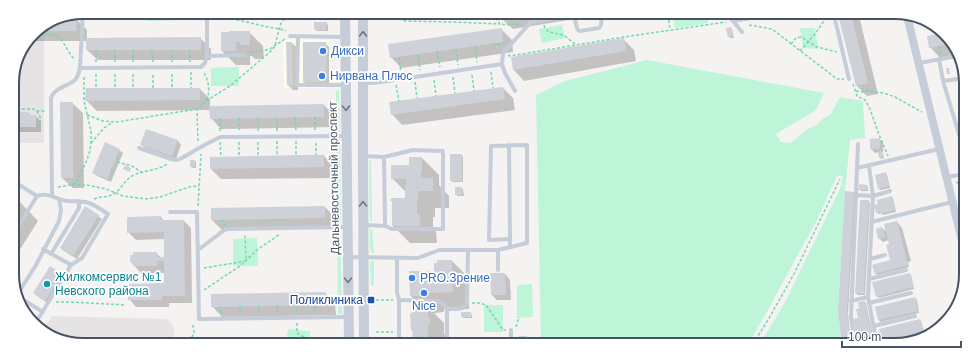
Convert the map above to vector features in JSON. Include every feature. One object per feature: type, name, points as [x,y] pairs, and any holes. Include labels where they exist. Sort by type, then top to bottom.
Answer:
[{"type":"street","name":"Дальневосточный проспект","points":[[345,19],[349,338]]},
{"type":"street","points":[[363,19],[362,156],[364,338]]},
{"type":"street","points":[[908,20],[939,149],[950,179],[952,202],[959,229]]},
{"type":"lane","points":[[52,196],[52,98],[56,91],[76,80],[78,75],[80,68],[82,19]]},
{"type":"lane","points":[[80,68],[201,67],[205,63],[207,56],[207,19]]},
{"type":"lane","points":[[515,91],[505,73],[502,64],[503,53],[531,22],[551,19]]},
{"type":"lane","points":[[575,19],[577,28],[580,31],[599,28],[602,24],[602,19]]},
{"type":"lane","points":[[731,19],[742,32]]},
{"type":"lane","points":[[733,21],[745,19]]},
{"type":"lane","points":[[835,19],[849,79]]},
{"type":"lane","points":[[290,36],[345,37]]},
{"type":"lane","points":[[298,36],[297,86],[346,85]]},
{"type":"lane","points":[[207,56],[245,55]]},
{"type":"lane","points":[[918,63],[953,57]]},
{"type":"lane","points":[[940,59],[943,81],[959,134]]},
{"type":"lane","points":[[363,82],[373,83],[502,64]]},
{"type":"lane","points":[[943,81],[959,79]]},
{"type":"lane","points":[[139,148],[177,160],[220,137],[346,136]]},
{"type":"lane","points":[[348,257],[418,258],[439,250],[498,250],[527,243],[527,144],[491,146],[489,240],[510,240]]},
{"type":"lane","points":[[854,338],[851,317],[851,301],[858,144]]},
{"type":"lane","points":[[509,145],[510,247]]},
{"type":"lane","points":[[857,168],[939,149]]},
{"type":"lane","points":[[362,156],[384,157],[413,150],[443,151],[443,229],[392,230],[385,226],[363,225]]},
{"type":"lane","points":[[384,157],[385,226]]},
{"type":"lane","points":[[869,166],[873,196],[868,297],[877,338]]},
{"type":"lane","points":[[950,179],[959,176]]},
{"type":"lane","points":[[19,185],[37,196]]},
{"type":"lane","points":[[856,195],[873,196],[890,191]]},
{"type":"lane","points":[[19,225],[37,196],[43,194],[68,201],[88,202],[108,214],[82,258],[71,265],[38,319]]},
{"type":"lane","points":[[21,289],[36,265],[43,249],[59,221],[61,210],[59,199]]},
{"type":"lane","points":[[51,254],[79,208],[80,201]]},
{"type":"lane","points":[[871,222],[952,202]]},
{"type":"lane","points":[[170,212],[197,212],[199,319],[348,317]]},
{"type":"lane","points":[[198,250],[223,231],[228,229],[347,227]]},
{"type":"lane","points":[[43,249],[71,265]]},
{"type":"lane","points":[[448,309],[463,308],[467,303],[468,250]]},
{"type":"lane","points":[[498,250],[498,270]]},
{"type":"lane","points":[[870,258],[885,255]]},
{"type":"lane","points":[[397,258],[399,338]]},
{"type":"lane","points":[[869,279],[906,270]]},
{"type":"lane","points":[[869,303],[911,293]]},
{"type":"lane","points":[[851,301],[868,297]]},
{"type":"lane","points":[[25,300],[43,312]]},
{"type":"lane","points":[[399,300],[438,300],[444,304],[448,309],[447,338]]},
{"type":"lane","points":[[874,326],[915,316]]},
{"type":"lane","points":[[511,330],[511,338]]},
{"type":"path","points":[[237,19],[285,30],[290,36],[270,49],[251,52],[245,55]]},
{"type":"path","points":[[87,115],[102,121],[113,122],[197,109],[206,101],[230,86],[270,52],[275,46],[281,23],[285,19]]},
{"type":"path","points":[[400,19],[405,21],[512,25],[531,22]]},
{"type":"path","points":[[496,19],[500,24]]},
{"type":"path","points":[[511,19],[512,25]]},
{"type":"path","points":[[669,19],[670,30]]},
{"type":"path","points":[[800,51],[809,42],[825,19]]},
{"type":"path","points":[[543,20],[544,28],[547,31],[564,35],[576,45]]},
{"type":"path","points":[[503,53],[510,56],[733,21]]},
{"type":"path","points":[[748,25],[772,29],[838,79],[849,79],[852,82],[857,96],[865,100],[870,109],[890,160]]},
{"type":"path","points":[[41,35],[54,35],[58,37],[62,40],[74,60],[80,62]]},
{"type":"path","points":[[791,44],[796,38],[801,37],[817,47],[843,54]]},
{"type":"path","points":[[494,43],[494,45],[503,43],[508,48]]},
{"type":"path","points":[[475,46],[478,68]]},
{"type":"path","points":[[939,46],[940,59]]},
{"type":"path","points":[[456,49],[459,70]]},
{"type":"path","points":[[152,50],[153,88]]},
{"type":"path","points":[[437,51],[441,73]]},
{"type":"path","points":[[418,54],[421,76]]},
{"type":"path","points":[[399,57],[402,79]]},
{"type":"path","points":[[490,66],[493,88]]},
{"type":"path","points":[[201,67],[206,76],[208,85],[209,94],[206,101]]},
{"type":"path","points":[[70,185],[75,183],[78,179],[87,160],[91,143],[91,131],[84,101],[84,78],[80,68]]},
{"type":"path","points":[[471,69],[474,91]]},
{"type":"path","points":[[452,71],[455,93]]},
{"type":"path","points":[[433,74],[436,96]]},
{"type":"path","points":[[414,77],[417,98]]},
{"type":"path","points":[[395,80],[399,101]]},
{"type":"path","points":[[855,90],[862,92],[868,90],[895,97],[932,119]]},
{"type":"path","points":[[19,109],[52,111]]},
{"type":"path","points":[[197,109],[198,145],[201,151],[199,204],[197,212]]},
{"type":"path","points":[[37,111],[41,119],[37,130]]},
{"type":"path","points":[[91,143],[104,128],[113,122]]},
{"type":"path","points":[[88,202],[98,197],[105,198],[111,196],[131,176],[161,168],[171,159]]},
{"type":"path","points":[[117,162],[132,166],[142,173]]},
{"type":"path","points":[[950,179],[959,184]]},
{"type":"path","points":[[757,338],[794,274],[840,180]]},
{"type":"path","points":[[52,188],[70,185],[87,185],[106,189],[122,196],[146,199],[160,197],[189,187],[199,186]]},
{"type":"path","points":[[199,294],[240,266],[257,250],[288,228]]},
{"type":"path","points":[[245,229],[246,261]]},
{"type":"path","points":[[198,269],[246,261]]},
{"type":"path","points":[[376,300],[399,300]]},
{"type":"path","points":[[49,302],[126,305]]},
{"type":"path","points":[[467,303],[479,303],[486,305],[503,330]]},
{"type":"path","points":[[297,318],[297,333],[305,338]]},
{"type":"path","points":[[511,330],[514,330],[519,318]]},
{"type":"path","points":[[192,338],[194,332],[193,325]]},
{"type":"path","points":[[376,332],[399,332]]},
{"type":"shaded area","points":[[38,38],[44,38],[44,143],[19,143],[19,79],[21,66],[32,44]]},
{"type":"shaded area","points":[[290,39],[329,40],[327,88],[284,88],[283,41]]},
{"type":"shaded area","points":[[52,316],[166,319],[171,323],[175,333],[173,338],[83,338],[62,335],[46,326]]},
{"type":"green space","points":[[147,19],[192,19],[192,20],[147,21]]},
{"type":"green space","points":[[674,19],[708,19],[708,23],[675,28]]},
{"type":"green space","points":[[562,25],[565,38],[542,43],[539,29]]},
{"type":"green space","points":[[800,28],[815,28],[818,49],[803,48]]},
{"type":"green space","points":[[647,60],[824,93],[816,110],[776,134],[781,142],[791,143],[806,130],[817,125],[822,119],[831,114],[840,97],[863,101],[865,138],[850,140],[845,191],[838,311],[841,338],[764,338],[785,302],[840,189],[843,176],[837,176],[816,222],[752,338],[541,338],[536,95],[565,81]]},
{"type":"green space","points":[[239,67],[239,86],[211,86],[211,68]]},
{"type":"green space","points":[[336,90],[339,90],[340,132],[336,132]]},
{"type":"green space","points":[[336,139],[340,139],[341,225],[337,225]]},
{"type":"green space","points":[[371,160],[372,221],[370,221],[369,161]]},
{"type":"green space","points":[[370,229],[372,229],[374,253],[371,252],[370,249]]},
{"type":"green space","points":[[337,230],[340,230],[342,314],[338,314]]},
{"type":"green space","points":[[257,238],[258,266],[233,266],[233,239]]},
{"type":"green space","points":[[374,260],[374,286],[371,286],[370,263]]},
{"type":"green space","points":[[532,284],[533,317],[517,318],[517,285]]},
{"type":"green space","points":[[484,305],[503,305],[503,332],[484,332]]},
{"type":"green space","points":[[288,329],[310,331],[310,338],[287,338]]},
{"type":"building","points":[[839,19],[852,19],[868,83],[856,86]]},
{"type":"building","points":[[77,20],[76,31],[47,31],[62,22]]},
{"type":"building","points":[[314,22],[327,22],[326,29],[314,30]]},
{"type":"building","points":[[731,27],[733,36],[728,37],[726,28]]},
{"type":"building","points":[[502,28],[503,42],[390,58],[388,44]]},
{"type":"building","points":[[250,31],[250,45],[240,45],[240,42],[236,42],[236,51],[221,51],[221,32]]},
{"type":"building","points":[[936,34],[946,45],[929,48],[927,36]]},
{"type":"building","points":[[201,37],[201,50],[86,50],[86,38]]},
{"type":"building","points":[[624,38],[626,51],[513,70],[511,57]]},
{"type":"building","points":[[286,42],[292,42],[293,85],[287,85]]},
{"type":"building","points":[[303,42],[326,42],[326,82],[303,82]]},
{"type":"building","points":[[946,68],[949,68],[950,74],[947,74]]},
{"type":"building","points":[[503,87],[505,99],[391,115],[389,102]]},
{"type":"building","points":[[86,88],[200,88],[200,100],[85,101]]},
{"type":"building","points":[[60,102],[73,102],[73,178],[61,178]]},
{"type":"building","points":[[324,104],[324,117],[210,119],[209,106]]},
{"type":"building","points":[[19,112],[28,112],[28,115],[36,115],[36,127],[19,127]]},
{"type":"building","points":[[146,129],[178,140],[172,156],[140,145]]},
{"type":"building","points":[[880,138],[880,149],[870,149],[870,139]]},
{"type":"building","points":[[105,142],[120,149],[107,179],[92,173]]},
{"type":"building","points":[[882,151],[883,157],[879,158],[878,152]]},
{"type":"building","points":[[450,154],[462,154],[462,181],[450,181]]},
{"type":"building","points":[[324,155],[324,167],[210,169],[210,157]]},
{"type":"building","points":[[409,157],[422,157],[421,178],[433,178],[433,191],[418,191],[417,214],[420,214],[420,226],[392,226],[392,202],[390,200],[392,198],[405,198],[406,179],[391,179],[391,165],[409,165]]},
{"type":"building","points":[[190,160],[195,160],[195,166],[190,167]]},
{"type":"building","points":[[125,165],[131,168],[130,172],[123,169]]},
{"type":"building","points":[[886,172],[889,186],[878,189],[875,175]]},
{"type":"building","points":[[859,184],[867,185],[867,190],[858,190]]},
{"type":"building","points":[[455,187],[462,187],[462,195],[455,195]]},
{"type":"building","points":[[845,191],[854,192],[847,311],[850,338],[841,338],[838,311]]},
{"type":"building","points":[[892,196],[895,210],[881,214],[880,212],[876,213],[874,205],[878,204],[877,200]]},
{"type":"building","points":[[860,200],[869,200],[864,294],[855,293]]},
{"type":"building","points":[[85,206],[99,215],[73,256],[60,248]]},
{"type":"building","points":[[325,206],[325,218],[211,220],[211,208]]},
{"type":"building","points":[[161,216],[161,220],[184,220],[185,296],[162,296],[162,300],[128,300],[128,284],[164,283],[164,261],[157,261],[157,266],[133,266],[133,262],[130,262],[130,255],[133,255],[133,252],[157,252],[157,257],[164,257],[164,232],[127,233],[127,217]]},
{"type":"building","points":[[897,221],[908,265],[875,274],[872,265],[890,260],[886,245],[889,244],[884,224]]},
{"type":"building","points":[[882,227],[885,237],[878,239],[876,229]]},
{"type":"building","points":[[437,260],[452,260],[453,292],[428,293],[428,296],[410,296],[409,271],[434,271],[434,263],[437,263]]},
{"type":"building","name":"Жилкомсервис №1 Невского района","points":[[50,266],[62,274],[45,301],[33,293]]},
{"type":"building","points":[[490,273],[505,273],[506,295],[491,295]]},
{"type":"building","points":[[910,273],[913,287],[876,297],[872,282]]},
{"type":"building","points":[[325,292],[325,305],[211,307],[211,294]]},
{"type":"building","points":[[915,297],[918,311],[878,320],[875,307]]},
{"type":"building","points":[[865,301],[873,338],[857,338],[853,319],[858,318],[856,309],[859,309],[858,302]]},
{"type":"building","points":[[412,305],[428,305],[428,318],[430,318],[430,325],[428,325],[428,338],[413,338],[410,313],[412,313]]},
{"type":"building","points":[[461,312],[471,312],[471,317],[461,317]]},
{"type":"building","points":[[920,319],[923,331],[908,337],[881,338],[879,329]]},
{"type":"building","points":[[519,336],[527,336],[527,338],[519,338]]},
{"type":"place","name":"Дикси","points":[[323,51]]},
{"type":"place","name":"Нирвана Плюс","points":[[322,76]]},
{"type":"place","name":"PRO.Зрение","points":[[412,278]]},
{"type":"place","name":"Жилкомсервис №1 Невского района","points":[[47,284]]},
{"type":"place","name":"Nice","points":[[424,293]]},
{"type":"place","name":"Поликлиника","points":[[371,300]]}]
